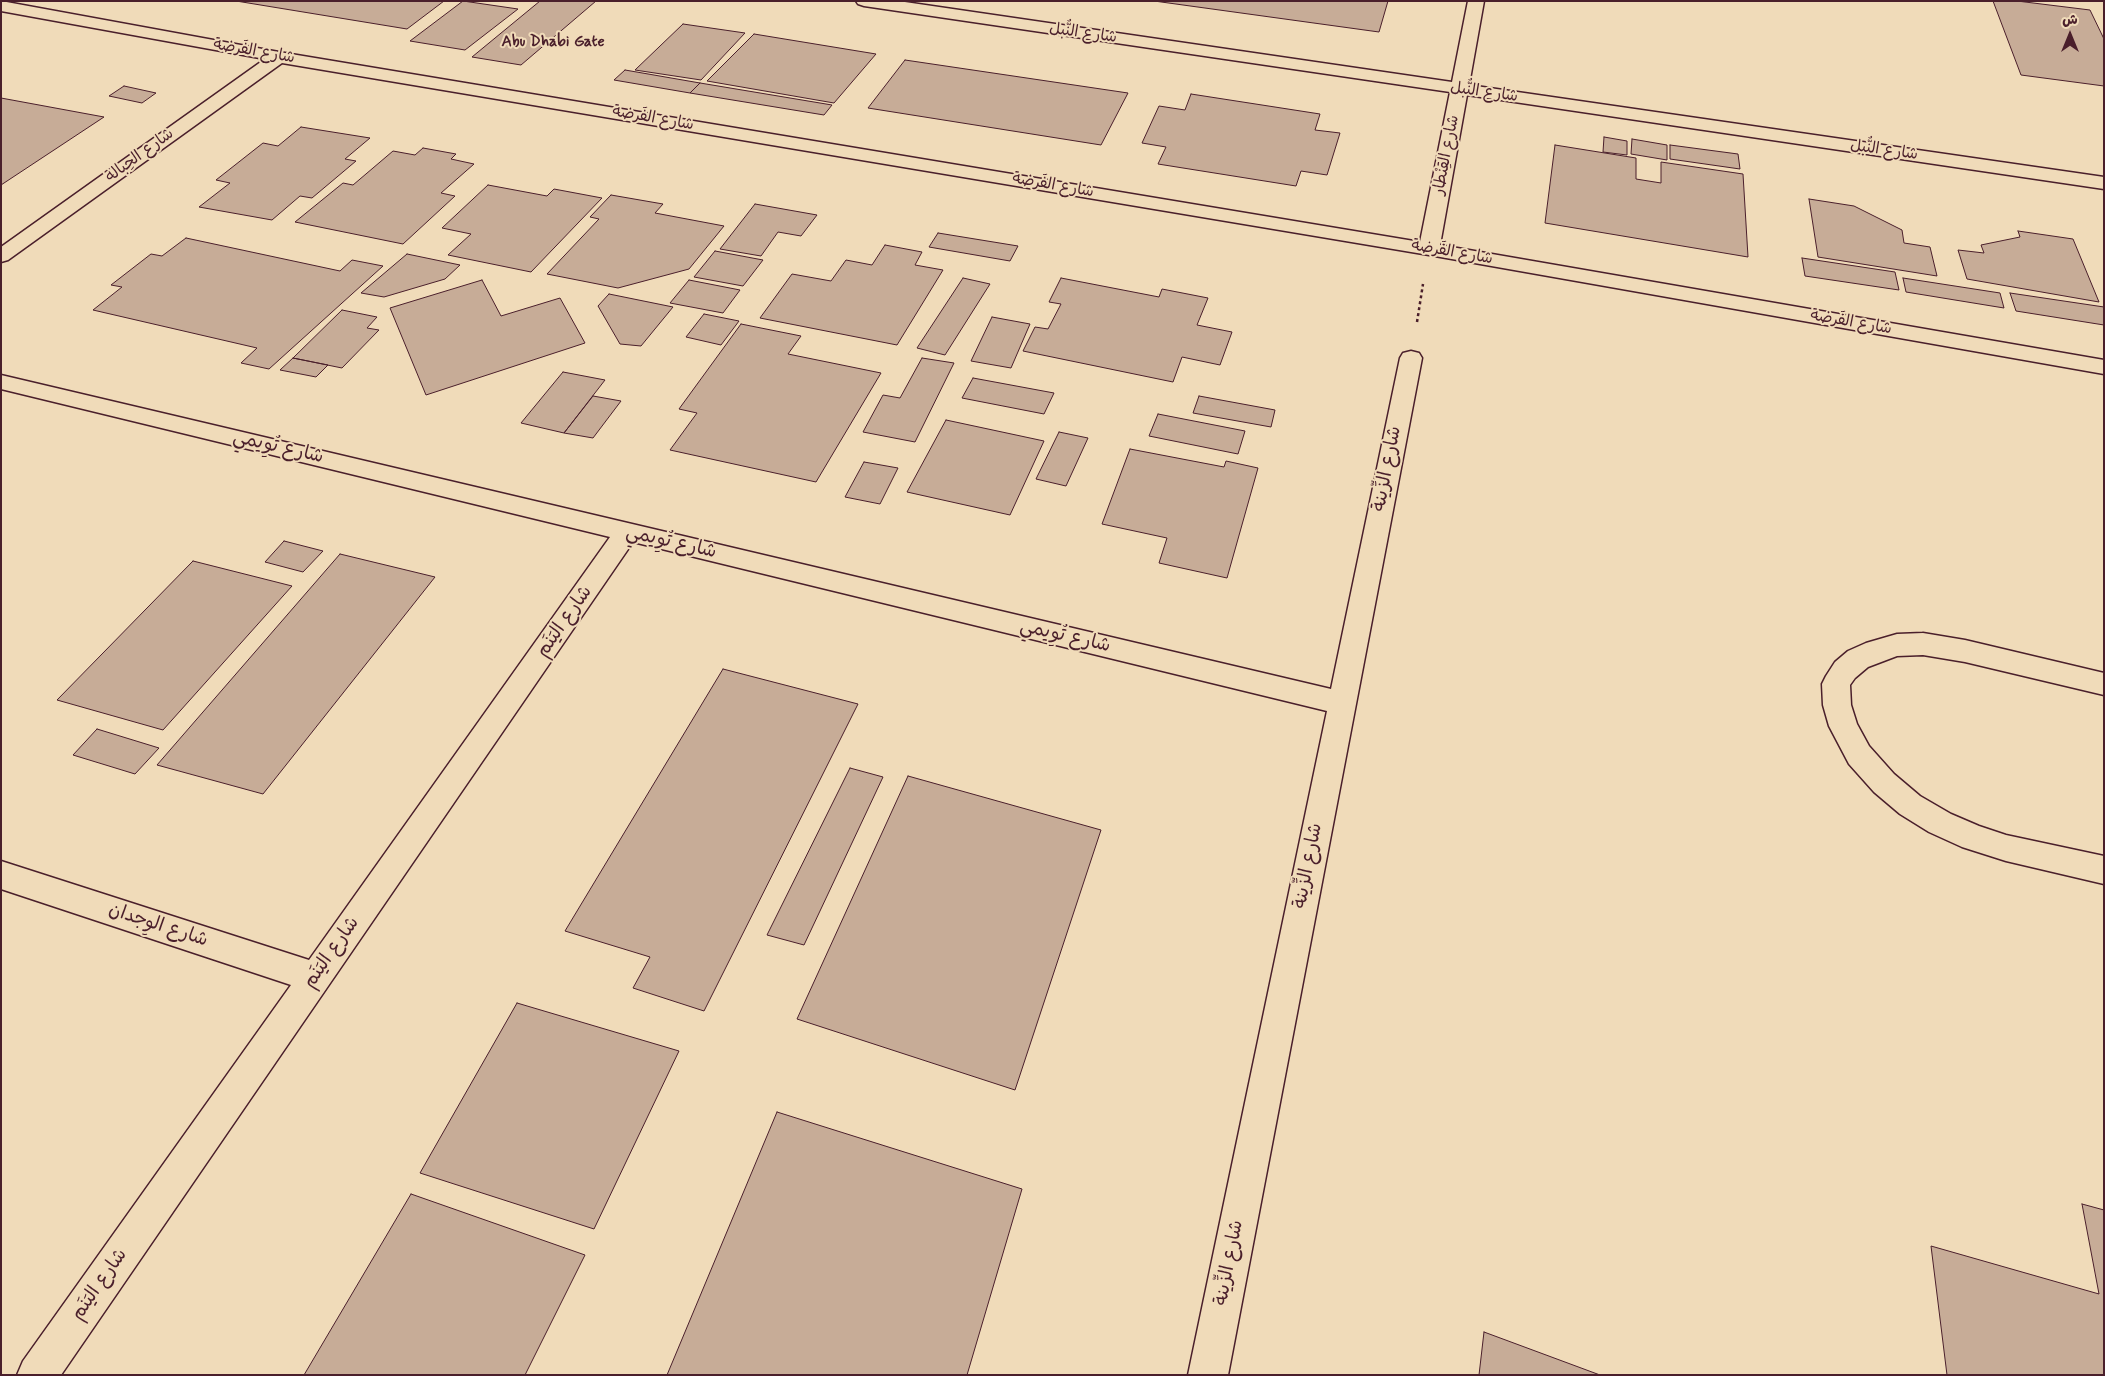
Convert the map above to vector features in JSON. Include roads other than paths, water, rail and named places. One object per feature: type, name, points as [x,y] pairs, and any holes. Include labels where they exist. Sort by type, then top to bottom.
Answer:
[{"type":"street","name":"شارع النُّبل","points":[[864,1],[1460,90],[2104,183]]},
{"type":"street","name":"شارع القِنْطار","points":[[1430,249],[1476,1]]},
{"type":"street","name":"شارع الفَرضة","points":[[1,6],[279,57],[1430,249],[2104,367]]},
{"type":"street","name":"شارع الحِبالة","points":[[1,256],[279,57]]},
{"type":"street","name":"شارع الزِّينة","points":[[1208,1375],[1411,358]]},
{"type":"street","name":"شارع تُوِيمي","points":[[1,382],[1342,703]]},
{"type":"street","name":"شارع اليَنَم","points":[[37,1375],[627,532]]},
{"type":"street","points":[[2104,684],[1965,651],[1923,644],[1897,645],[1875,651],[1858,659],[1845,670],[1836,684],[1837,705],[1843,726],[1859,755],[1884,782],[1910,805],[1940,823],[1973,838],[2006,848],[2104,870]]},
{"type":"street","name":"شارع الوِجدان","points":[[1,875],[315,977]]},
{"type":"district","name":"Abu Dhabi Gate","points":[[553,43]]}]
